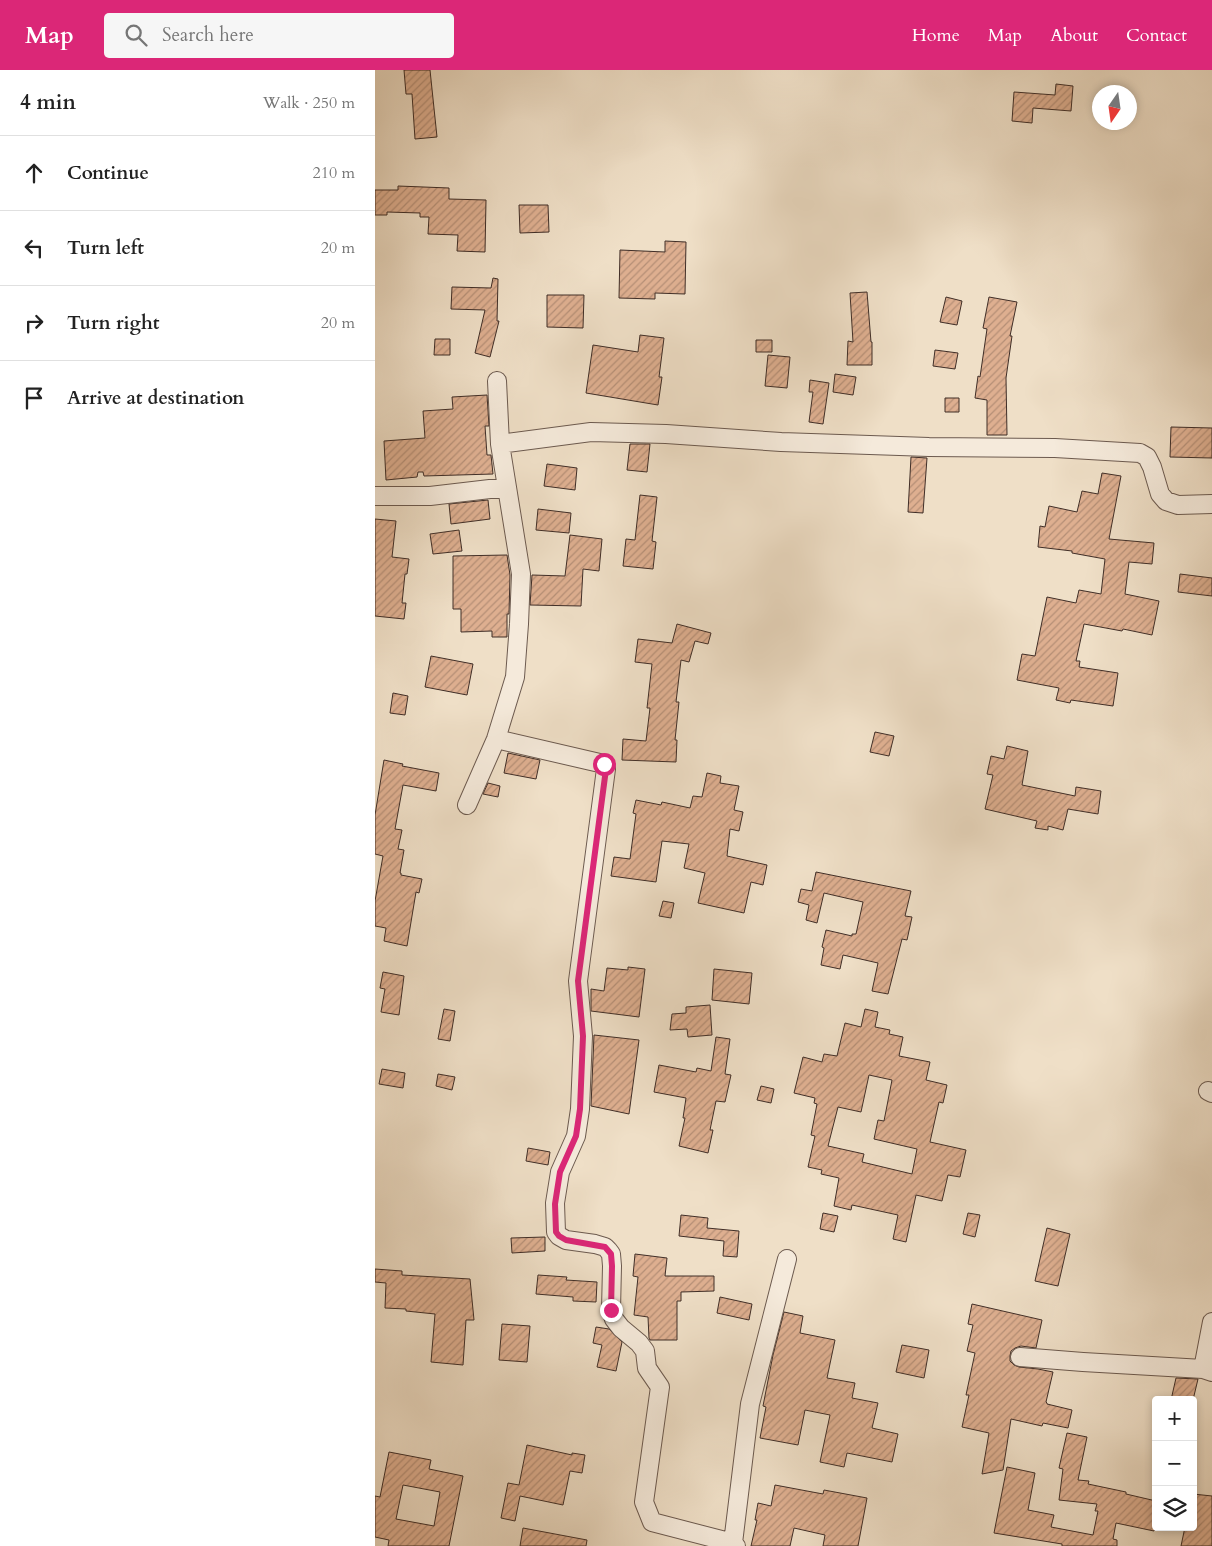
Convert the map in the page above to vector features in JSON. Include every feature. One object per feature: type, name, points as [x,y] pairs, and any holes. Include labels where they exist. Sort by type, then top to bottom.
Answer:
[{"type":"street","points":[[467,805],[496,739],[515,677],[519,624],[521,574],[500,444],[497,381]]},
{"type":"street","points":[[500,444],[591,432],[666,434],[781,442],[929,447],[1055,448],[1140,453],[1147,457],[1160,494],[1166,501],[1177,504],[1212,504]]},
{"type":"street","points":[[375,496],[430,496],[507,487]]},
{"type":"street","points":[[496,739],[604,764],[606,769],[578,981],[583,1036],[580,1109],[576,1136],[560,1172],[555,1204],[556,1232],[566,1240],[605,1247],[611,1254],[611,1310],[614,1319],[645,1351],[647,1368],[661,1387],[644,1502],[652,1522],[735,1544],[750,1404],[787,1259]]},
{"type":"street","points":[[1019,1357],[1208,1370],[1212,1322]]},
{"type":"building","points":[[404,70],[430,70],[437,137],[415,139],[412,94],[406,94]]},
{"type":"building","points":[[1056,84],[1073,86],[1071,111],[1033,108],[1032,123],[1012,121],[1014,92],[1055,95]]},
{"type":"building","points":[[398,186],[449,188],[449,199],[486,200],[485,252],[457,251],[458,235],[428,234],[429,217],[420,217],[420,213],[387,212],[387,215],[375,215],[375,190],[398,190]]},
{"type":"building","points":[[519,205],[548,205],[549,232],[520,233]]},
{"type":"building","points":[[665,241],[686,242],[685,294],[655,293],[655,299],[619,298],[620,250],[665,252]]},
{"type":"building","points":[[493,278],[498,279],[497,321],[499,321],[490,357],[475,353],[485,310],[451,309],[452,287],[491,288]]},
{"type":"building","points":[[867,292],[872,342],[872,365],[847,365],[848,341],[853,342],[850,293]]},
{"type":"building","points":[[547,295],[584,295],[583,328],[547,327]]},
{"type":"building","points":[[946,297],[962,301],[957,325],[940,322]]},
{"type":"building","points":[[989,297],[1017,302],[1010,336],[1012,336],[1006,378],[1007,435],[987,435],[987,400],[975,398],[987,329],[983,328]]},
{"type":"building","points":[[640,335],[664,338],[659,377],[662,377],[658,405],[586,393],[593,345],[638,352]]},
{"type":"building","points":[[435,339],[450,339],[450,355],[434,355]]},
{"type":"building","points":[[756,340],[772,340],[772,352],[756,352]]},
{"type":"building","points":[[935,350],[958,353],[955,369],[933,366]]},
{"type":"building","points":[[768,355],[790,357],[787,388],[765,386]]},
{"type":"building","points":[[835,374],[856,377],[853,395],[833,392]]},
{"type":"building","points":[[810,380],[829,383],[823,424],[809,422],[813,392],[809,392]]},
{"type":"building","points":[[487,395],[489,426],[485,426],[487,455],[491,455],[493,474],[424,476],[423,472],[418,472],[417,477],[386,480],[384,441],[425,438],[423,411],[453,409],[452,397]]},
{"type":"building","points":[[945,398],[959,398],[959,412],[945,412]]},
{"type":"building","points":[[1171,427],[1212,428],[1212,458],[1170,457]]},
{"type":"building","points":[[630,444],[650,444],[647,472],[627,470]]},
{"type":"building","points":[[911,457],[927,458],[923,513],[908,512]]},
{"type":"building","points":[[547,464],[577,468],[575,490],[544,486]]},
{"type":"building","points":[[1102,473],[1121,476],[1109,539],[1154,543],[1152,564],[1129,562],[1125,594],[1159,601],[1152,635],[1084,624],[1076,661],[1080,661],[1079,667],[1118,673],[1113,706],[1071,700],[1070,703],[1056,700],[1059,688],[1017,680],[1022,654],[1035,656],[1047,597],[1076,603],[1079,590],[1101,594],[1105,559],[1072,553],[1072,551],[1038,547],[1040,526],[1045,527],[1049,506],[1077,512],[1082,491],[1098,494]]},
{"type":"building","points":[[640,495],[657,497],[652,541],[656,542],[653,569],[623,566],[626,539],[635,540]]},
{"type":"building","points":[[488,500],[490,519],[451,524],[449,504]]},
{"type":"building","points":[[538,509],[571,513],[569,533],[536,530]]},
{"type":"building","points":[[375,519],[396,521],[392,557],[409,559],[407,574],[405,574],[402,603],[406,603],[404,619],[375,616]]},
{"type":"building","points":[[459,530],[462,551],[433,554],[430,534]]},
{"type":"building","points":[[570,535],[602,539],[599,571],[583,569],[581,606],[530,605],[532,575],[565,576]]},
{"type":"building","points":[[507,555],[510,575],[507,637],[492,637],[492,631],[461,632],[461,609],[453,609],[453,556]]},
{"type":"building","points":[[1180,574],[1212,578],[1212,596],[1178,592]]},
{"type":"building","points":[[677,624],[711,633],[708,644],[695,641],[689,662],[681,660],[676,702],[679,702],[675,740],[677,740],[676,762],[622,760],[623,739],[646,741],[650,708],[647,708],[652,664],[635,662],[638,639],[672,643]]},
{"type":"building","points":[[431,656],[473,664],[467,695],[425,687]]},
{"type":"building","points":[[393,693],[408,696],[405,715],[390,713]]},
{"type":"building","points":[[875,732],[894,736],[889,756],[870,752]]},
{"type":"building","points":[[1007,746],[1028,751],[1022,785],[1075,796],[1076,787],[1101,791],[1098,814],[1068,809],[1063,830],[1048,826],[1048,830],[1035,828],[1037,821],[985,809],[993,775],[987,774],[991,756],[1004,759]]},
{"type":"building","points":[[508,753],[540,760],[536,779],[504,773]]},
{"type":"building","points":[[384,760],[403,764],[402,766],[439,773],[436,791],[403,785],[395,829],[402,830],[398,849],[404,850],[400,873],[401,875],[422,879],[419,893],[416,892],[407,946],[384,941],[386,928],[375,926],[375,901],[383,856],[375,854],[375,815]]},
{"type":"building","points":[[707,773],[721,776],[720,783],[739,786],[734,810],[743,812],[739,831],[730,829],[727,856],[767,865],[763,885],[751,882],[744,913],[698,903],[705,873],[684,868],[689,844],[662,841],[656,882],[611,876],[614,857],[630,859],[636,814],[633,813],[636,800],[661,805],[662,802],[690,808],[693,796],[702,797]]},
{"type":"building","points":[[488,783],[500,786],[498,797],[483,794]]},
{"type":"building","points":[[816,872],[911,891],[905,916],[912,917],[907,940],[902,939],[888,994],[872,991],[878,963],[843,955],[840,969],[821,965],[824,948],[822,947],[826,930],[852,936],[852,934],[856,934],[863,902],[824,893],[817,923],[806,920],[809,905],[798,902],[801,889],[812,891]]},
{"type":"building","points":[[663,901],[674,903],[671,918],[659,916]]},
{"type":"building","points":[[628,967],[645,969],[639,1017],[591,1011],[591,989],[604,991],[607,968],[628,970]]},
{"type":"building","points":[[714,969],[752,973],[749,1004],[712,1000]]},
{"type":"building","points":[[383,972],[404,976],[399,1015],[381,1012],[385,989],[380,988]]},
{"type":"building","points":[[710,1005],[712,1035],[688,1037],[687,1029],[670,1030],[672,1014],[686,1013],[686,1007]]},
{"type":"building","points":[[444,1009],[455,1011],[450,1041],[438,1039]]},
{"type":"building","points":[[865,1009],[878,1012],[875,1027],[890,1030],[889,1034],[903,1037],[899,1056],[930,1062],[926,1080],[947,1085],[943,1103],[939,1102],[930,1142],[966,1150],[960,1177],[948,1175],[942,1201],[916,1195],[906,1242],[893,1239],[898,1215],[852,1205],[851,1210],[834,1206],[839,1178],[821,1174],[822,1170],[808,1167],[815,1136],[811,1135],[817,1104],[814,1103],[815,1098],[794,1093],[803,1057],[822,1062],[824,1054],[837,1056],[845,1023],[861,1027]],"holes":[[[869,1075],[892,1080],[884,1121],[878,1120],[874,1139],[917,1149],[912,1174],[862,1162],[864,1154],[828,1146],[838,1107],[861,1112]]]},
{"type":"building","points":[[594,1035],[639,1040],[629,1114],[591,1106]]},
{"type":"building","points":[[716,1037],[730,1039],[725,1074],[731,1075],[725,1102],[716,1101],[710,1130],[713,1130],[708,1153],[679,1146],[685,1118],[683,1118],[686,1098],[654,1092],[659,1065],[696,1072],[697,1068],[711,1071]]},
{"type":"building","points":[[382,1069],[405,1073],[403,1088],[379,1084]]},
{"type":"building","points":[[438,1074],[455,1077],[452,1090],[436,1086]]},
{"type":"building","points":[[761,1086],[774,1089],[771,1103],[757,1100]]},
{"type":"building","points":[[528,1148],[550,1152],[548,1165],[526,1161]]},
{"type":"building","points":[[823,1213],[838,1216],[834,1232],[820,1229]]},
{"type":"building","points":[[968,1213],[980,1215],[975,1237],[963,1234]]},
{"type":"building","points":[[681,1215],[708,1218],[707,1228],[739,1231],[737,1257],[723,1256],[724,1241],[679,1236]]},
{"type":"building","points":[[1047,1228],[1070,1234],[1058,1286],[1035,1281]]},
{"type":"building","points":[[545,1237],[545,1251],[512,1253],[511,1238]]},
{"type":"building","points":[[635,1254],[667,1258],[665,1276],[714,1276],[714,1291],[681,1292],[681,1301],[677,1301],[677,1340],[650,1340],[648,1317],[634,1315],[638,1277],[633,1276]]},
{"type":"building","points":[[375,1269],[402,1271],[402,1275],[470,1279],[474,1320],[466,1320],[463,1365],[431,1362],[435,1314],[406,1311],[406,1309],[385,1308],[386,1283],[375,1282]]},
{"type":"building","points":[[538,1275],[567,1277],[566,1280],[597,1282],[596,1302],[573,1301],[573,1297],[536,1294]]},
{"type":"building","points":[[720,1297],[752,1304],[749,1320],[717,1313]]},
{"type":"building","points":[[972,1304],[1042,1320],[1036,1348],[1021,1346],[1015,1348],[1011,1351],[1010,1361],[1019,1367],[1053,1372],[1047,1404],[1072,1410],[1068,1428],[1043,1423],[1042,1426],[1011,1419],[1003,1470],[982,1474],[989,1433],[962,1427],[969,1395],[966,1395],[975,1353],[967,1351],[973,1325],[968,1324]]},
{"type":"building","points":[[784,1312],[803,1316],[800,1333],[835,1340],[827,1378],[855,1383],[852,1398],[878,1403],[872,1428],[898,1434],[892,1462],[847,1453],[844,1467],[820,1462],[830,1415],[805,1410],[798,1445],[760,1438],[766,1407],[763,1406]]},
{"type":"building","points":[[502,1324],[530,1326],[527,1362],[499,1360]]},
{"type":"building","points":[[596,1327],[609,1329],[622,1342],[616,1371],[597,1367],[602,1345],[593,1343]]},
{"type":"building","points":[[902,1345],[929,1350],[924,1378],[896,1372]]},
{"type":"building","points":[[1176,1378],[1198,1379],[1194,1396],[1172,1396]]},
{"type":"building","points":[[1067,1433],[1087,1437],[1078,1480],[1089,1481],[1088,1484],[1152,1500],[1152,1531],[1116,1523],[1113,1539],[1117,1540],[1117,1546],[1062,1546],[1062,1544],[994,1533],[1007,1467],[1035,1473],[1028,1510],[1054,1515],[1051,1527],[1093,1535],[1098,1511],[1095,1511],[1097,1504],[1059,1500],[1063,1469],[1059,1468]]},
{"type":"building","points":[[527,1445],[572,1455],[572,1453],[585,1455],[582,1473],[570,1471],[563,1505],[520,1496],[515,1521],[501,1518],[508,1483],[519,1485]]},
{"type":"building","points":[[389,1452],[431,1460],[429,1469],[463,1476],[449,1546],[388,1546],[389,1540],[375,1537],[375,1496],[380,1497]],"holes":[[[403,1485],[440,1492],[434,1526],[396,1519]]]},
{"type":"building","points":[[775,1485],[823,1494],[824,1490],[867,1498],[858,1546],[823,1546],[825,1535],[794,1528],[790,1546],[751,1546],[757,1520],[755,1520],[758,1503],[771,1506]]},
{"type":"building","points":[[1197,1494],[1212,1496],[1212,1546],[1181,1546],[1184,1531],[1197,1531]]},
{"type":"building","points":[[523,1528],[587,1540],[586,1546],[520,1546]]},
{"type":"route","points":[[604,764],[606,769],[578,981],[583,1036],[580,1109],[576,1136],[560,1172],[555,1204],[556,1232],[559,1236],[566,1240],[605,1247],[611,1254],[611,1310]]}]
